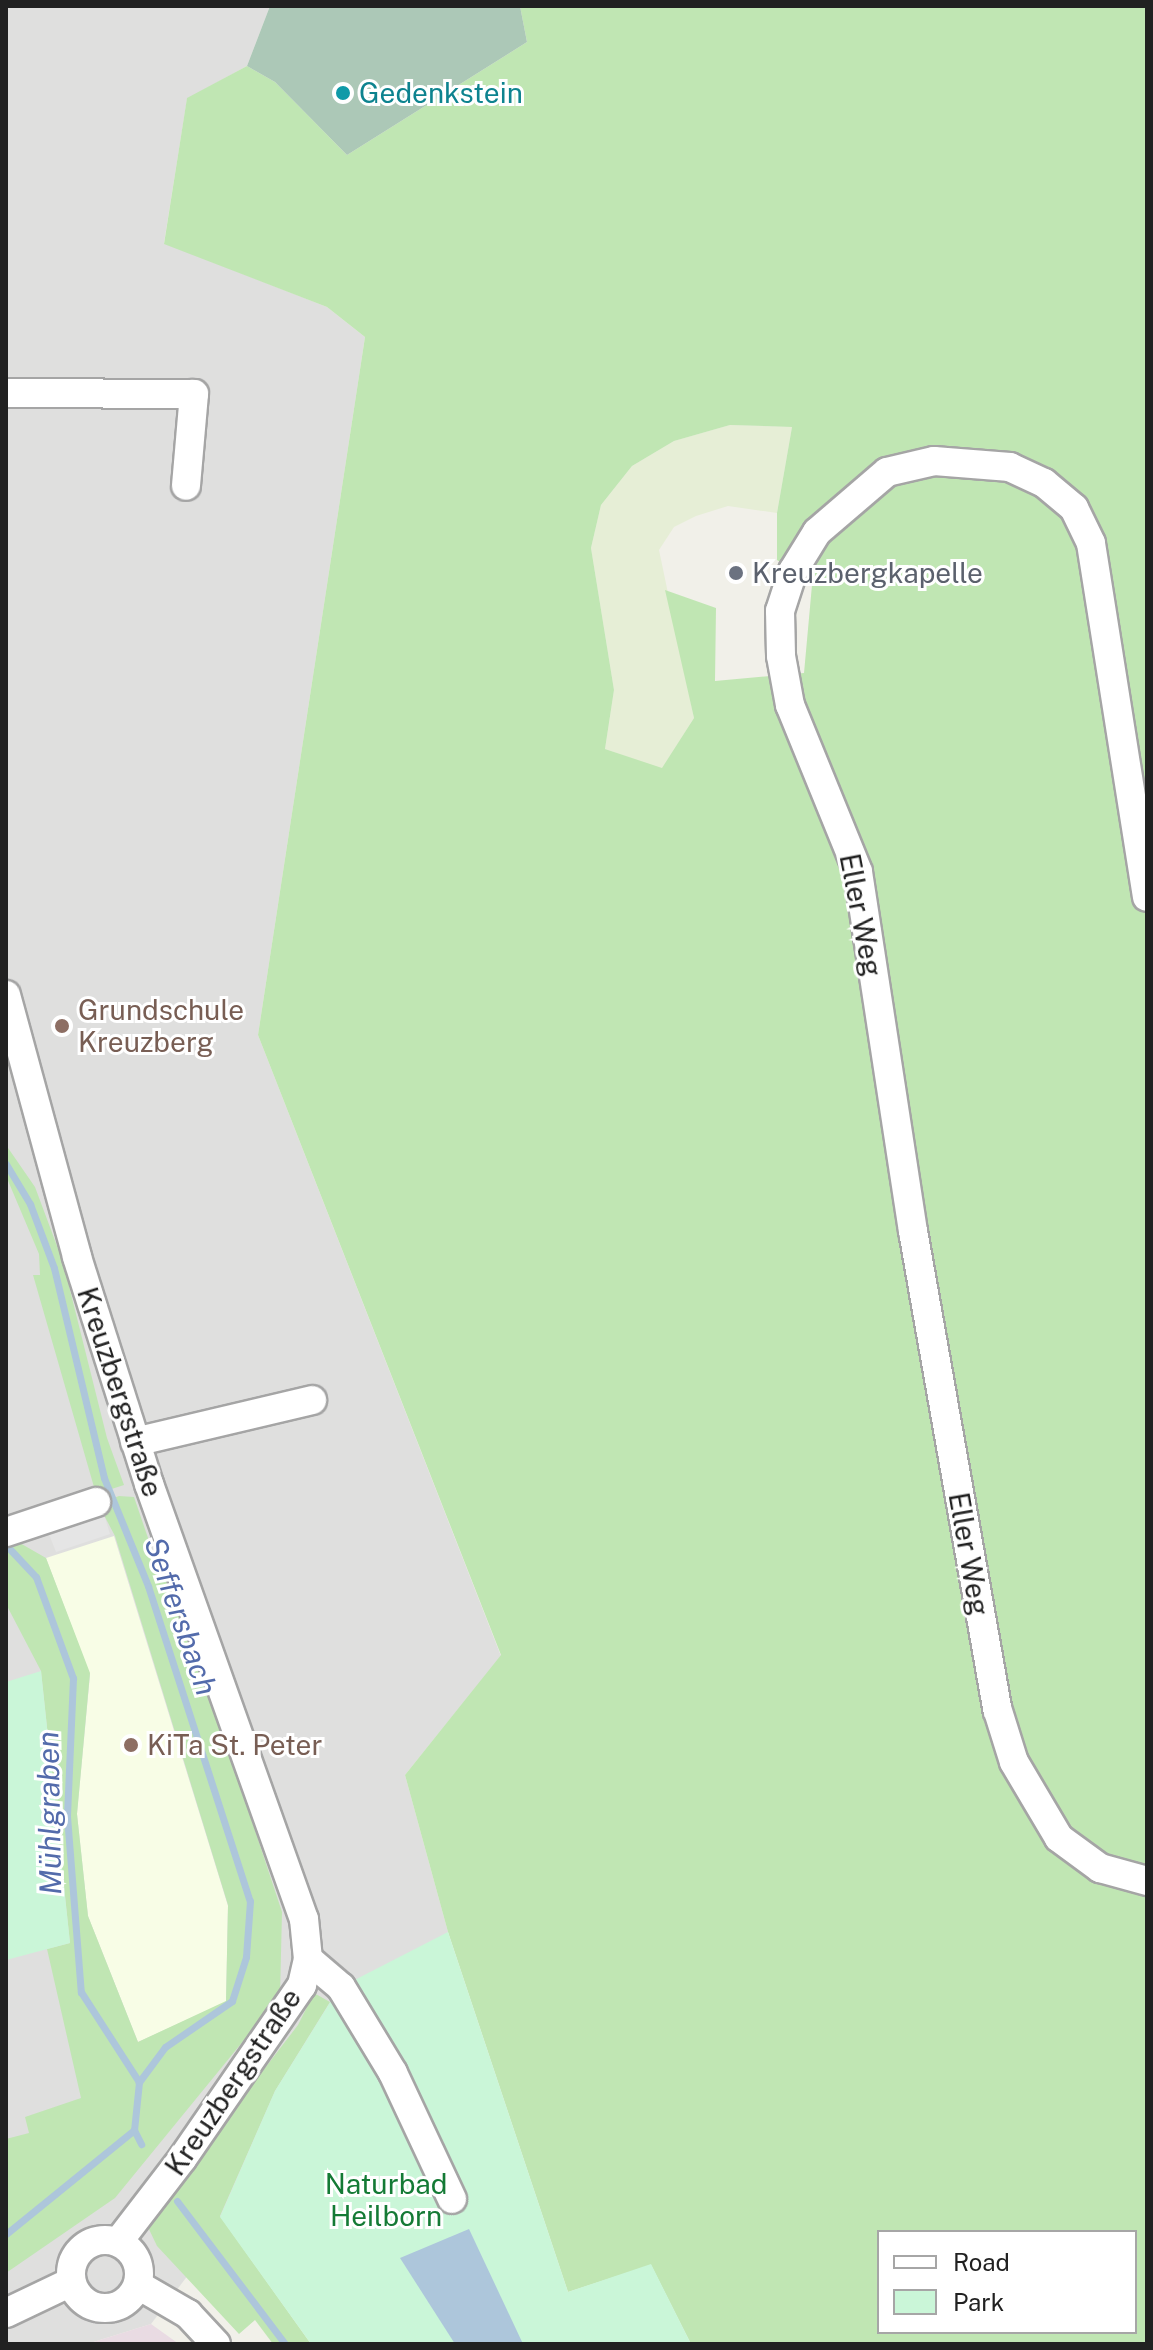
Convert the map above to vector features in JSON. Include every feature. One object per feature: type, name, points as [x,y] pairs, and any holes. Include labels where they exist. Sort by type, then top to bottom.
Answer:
[{"type":"street","points":[[6,393],[194,394],[186,486]]},
{"type":"street","name":"Eller Weg","points":[[1147,897],[1091,543],[1074,508],[1044,483],[1010,467],[934,461],[887,472],[817,532],[793,571],[780,611],[783,668],[802,743],[838,815],[858,872],[916,1247],[1002,1724],[1014,1762],[1059,1838],[1100,1868],[1147,1881]]},
{"type":"street","name":"Kreuzbergstraße","points":[[6,995],[77,1257],[135,1442],[304,1919],[308,1959],[302,1985],[182,2159],[118,2242]]},
{"type":"street","points":[[135,1442],[312,1400]]},
{"type":"street","points":[[10,1531],[96,1502]]},
{"type":"street","points":[[308,1959],[341,1987],[393,2073],[452,2199]]},
{"type":"street","points":[[118,2242],[134,2255],[138,2285],[126,2302],[106,2309],[86,2303],[71,2282],[72,2264],[85,2246],[118,2242]]},
{"type":"street","points":[[6,2313],[71,2282]]},
{"type":"street","points":[[138,2285],[188,2314],[216,2344]]},
{"type":"shaded area","points":[[6,6],[270,6],[247,66],[187,99],[164,243],[327,307],[365,337],[258,1035],[501,1656],[405,1775],[448,1932],[151,2324],[87,2344],[6,2344]]},
{"type":"shaded area","points":[[270,6],[520,6],[527,42],[347,155],[275,82],[247,66]]},
{"type":"shaded area","points":[[730,425],[792,427],[777,513],[728,506],[696,516],[674,527],[659,550],[694,718],[662,769],[605,749],[614,690],[591,548],[601,505],[632,466],[674,441]]},
{"type":"shaded area","points":[[102,1508],[110,1534],[56,1552],[46,1527]]},
{"type":"shaded area","name":"KiTa St. Peter","points":[[114,1536],[228,1906],[226,2002],[138,2042],[88,1916],[77,1814],[90,1675],[46,1558]]},
{"type":"shaded area","points":[[151,2324],[179,2344],[87,2344]]},
{"type":"green space","points":[[520,6],[1147,6],[1147,2344],[691,2344],[651,2265],[568,2292],[448,1932],[405,1775],[501,1655],[258,1035],[365,337],[327,307],[164,244],[187,98],[247,66],[275,82],[347,155],[527,42]],"holes":[[[730,425],[792,427],[777,513],[777,560],[812,585],[804,673],[715,681],[716,608],[665,590],[694,718],[662,768],[605,749],[614,690],[591,548],[601,505],[632,466],[674,441]]]},
{"type":"green space","points":[[6,1145],[35,1187],[63,1262],[107,1438],[124,1485],[96,1494],[33,1275],[40,1275],[39,1254],[6,1176]]},
{"type":"green space","points":[[119,1496],[134,1497],[160,1573],[173,1582],[282,1912],[280,1996],[115,2198],[6,2273],[6,2139],[29,2133],[25,2117],[81,2098],[47,1949],[70,1943],[41,1671],[6,1604],[6,1535],[46,1558],[90,1673],[77,1814],[88,1916],[138,2042],[226,2001],[228,1905],[115,1536],[98,1504]]},
{"type":"green space","points":[[41,1671],[70,1943],[6,1960],[6,1682]]},
{"type":"green space","name":"Naturbad Heilborn","points":[[448,1932],[568,2292],[651,2264],[691,2344],[311,2344],[220,2217],[275,2091],[339,1988]]},
{"type":"green space","points":[[314,1993],[330,2002],[275,2091],[220,2216],[311,2344],[273,2344],[255,2320],[239,2334],[157,2246],[146,2223],[298,2025]]},
{"type":"water","points":[[469,2229],[523,2344],[455,2344],[400,2258]]},
{"type":"waterway","name":"Seffersbach","points":[[6,1164],[30,1204],[54,1268],[104,1478],[148,1586],[250,1901],[246,1957],[232,2001],[165,2047],[139,2082],[134,2130],[141,2144]]},
{"type":"waterway","name":"Mühlgraben","points":[[6,1545],[36,1577],[73,1678],[67,1816],[81,1992],[139,2082]]},
{"type":"waterway","points":[[6,2234],[134,2130]]},
{"type":"waterway","name":"Seffersbach","points":[[177,2201],[285,2344]]},
{"type":"place","name":"Gedenkstein","points":[[343,93]]},
{"type":"place","name":"Kreuzbergkapelle","points":[[736,573]]},
{"type":"place","name":"Grundschule Kreuzberg","points":[[62,1026]]},
{"type":"place","name":"KiTa St. Peter","points":[[131,1745]]}]
